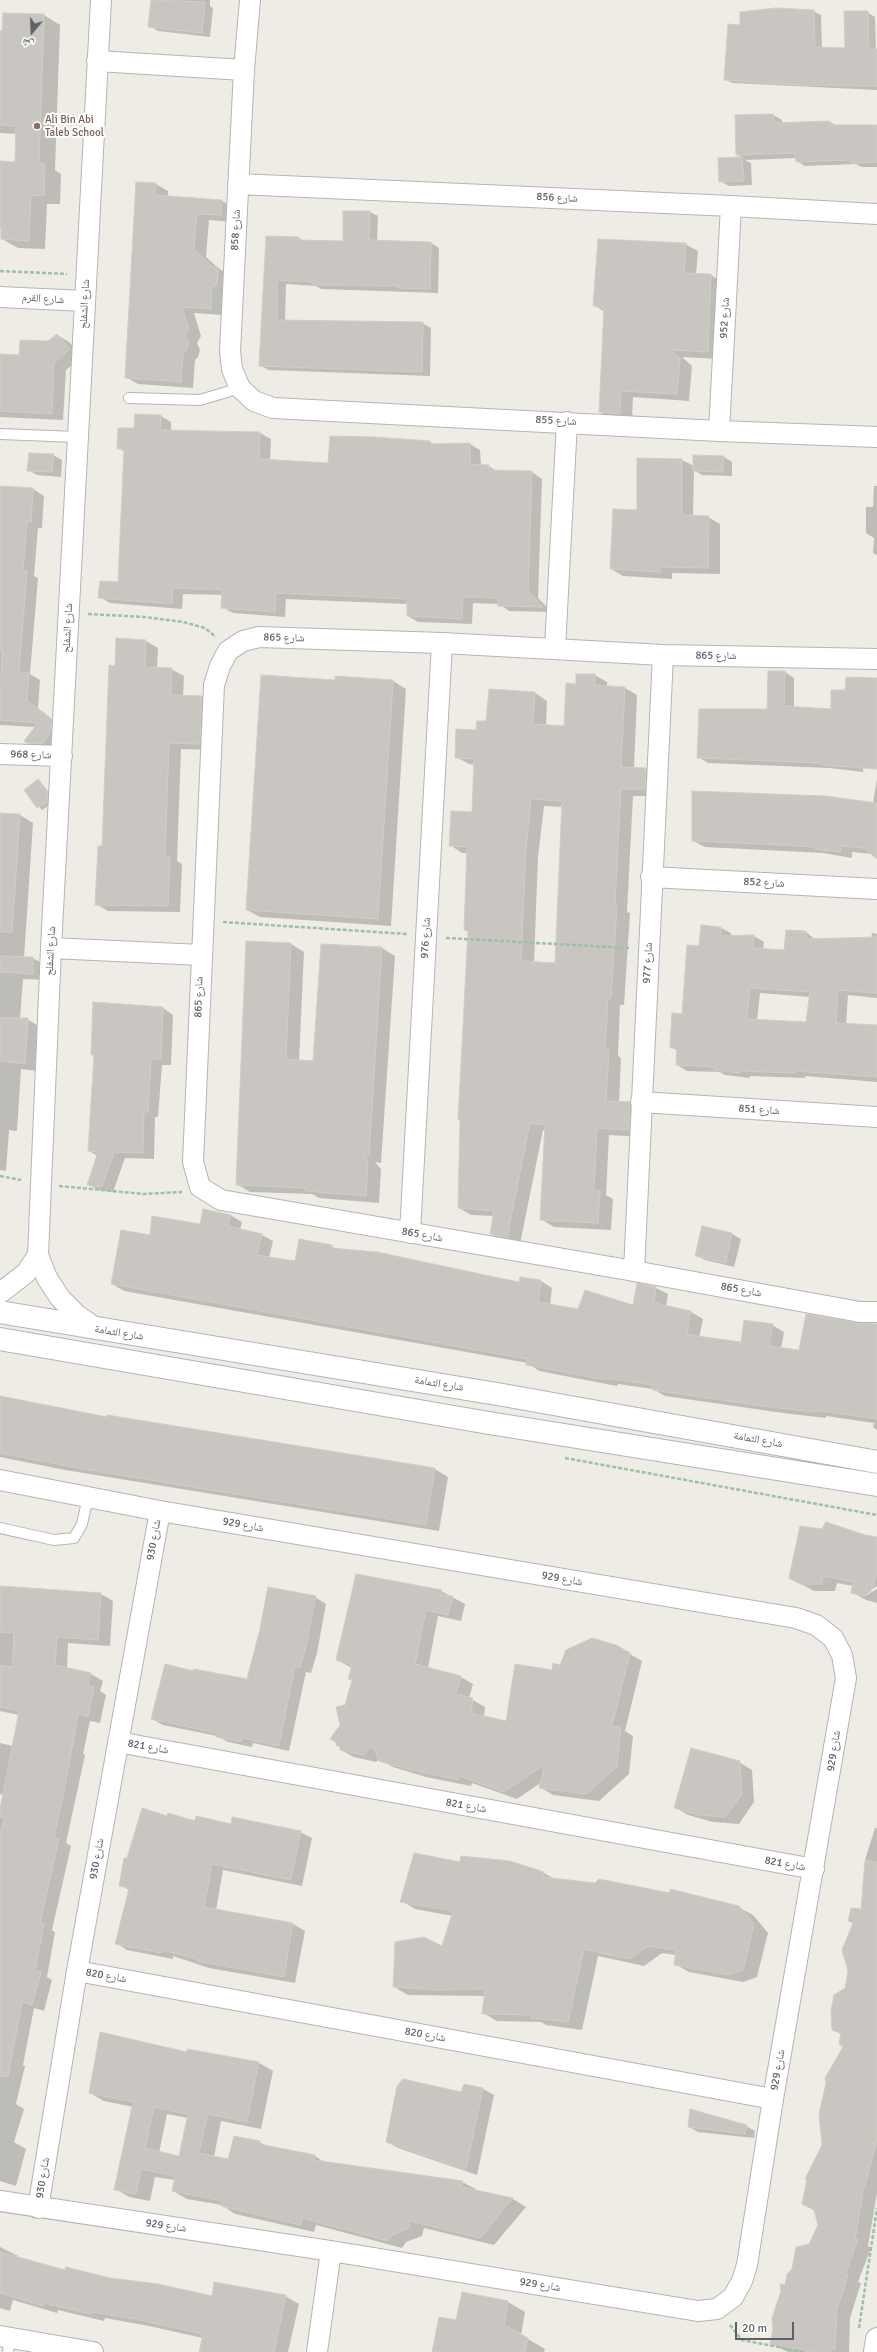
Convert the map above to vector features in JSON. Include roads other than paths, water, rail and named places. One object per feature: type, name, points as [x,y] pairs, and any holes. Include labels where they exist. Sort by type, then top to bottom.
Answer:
[{"type":"street","name":"شارع الشفلح","points":[[97,1329],[77,1316],[60,1298],[47,1278],[38,1255],[51,948],[101,0]]},
{"type":"street","name":"شارع 858","points":[[240,388],[232,369],[230,351],[244,70],[250,0]]},
{"type":"street","points":[[97,61],[244,70]]},
{"type":"street","name":"شارع 856","points":[[238,184],[877,214]]},
{"type":"street","name":"شارع 952","points":[[719,431],[730,206]]},
{"type":"street","name":"شارع القرم","points":[[0,297],[85,301]]},
{"type":"street","name":"شارع 855","points":[[240,388],[254,401],[273,408],[719,431],[877,437]]},
{"type":"street","points":[[555,648],[567,422]]},
{"type":"street","name":"شارع 865","points":[[877,659],[663,655],[555,648],[259,637],[243,641],[228,651],[220,666],[214,685],[202,921],[193,1162],[200,1187],[221,1200],[634,1271],[860,1312],[877,1312]]},
{"type":"street","name":"شارع 976","points":[[410,1233],[442,643]]},
{"type":"street","name":"شارع 977","points":[[634,1271],[651,877],[663,655]]},
{"type":"street","name":"شارع 968","points":[[0,754],[62,756]]},
{"type":"street","name":"شارع 852","points":[[651,877],[877,889]]},
{"type":"street","points":[[51,948],[201,955]]},
{"type":"street","name":"شارع 851","points":[[641,1102],[877,1117]]},
{"type":"street","points":[[0,1293],[26,1273],[38,1255]]},
{"type":"street","name":"شارع الثمامة","points":[[0,1312],[503,1395],[877,1462]]},
{"type":"street","points":[[0,1339],[481,1422],[877,1485]]},
{"type":"street","name":"شارع 929","points":[[0,1480],[160,1511],[796,1618],[816,1625],[833,1638],[842,1655],[846,1678],[773,2099],[747,2265],[742,2281],[733,2297],[717,2308],[698,2311],[331,2251],[0,2202]]},
{"type":"street","name":"شارع 930","points":[[38,2208],[77,1971],[160,1511]]},
{"type":"street","name":"شارع 821","points":[[118,1742],[814,1869]]},
{"type":"street","name":"شارع 820","points":[[77,1971],[773,2099]]},
{"type":"street","points":[[317,2352],[331,2251]]},
{"type":"street","points":[[868,2334],[875,2352]]},
{"type":"street","points":[[6,2342],[93,2352]]},
{"type":"lane","points":[[129,398],[200,400],[240,388]]},
{"type":"lane","points":[[0,434],[77,437]]},
{"type":"lane","points":[[0,1528],[54,1540],[74,1538],[82,1524],[88,1497]]},
{"type":"place","name":"Ali Bin Abi Taleb School","points":[[37,126]]}]
